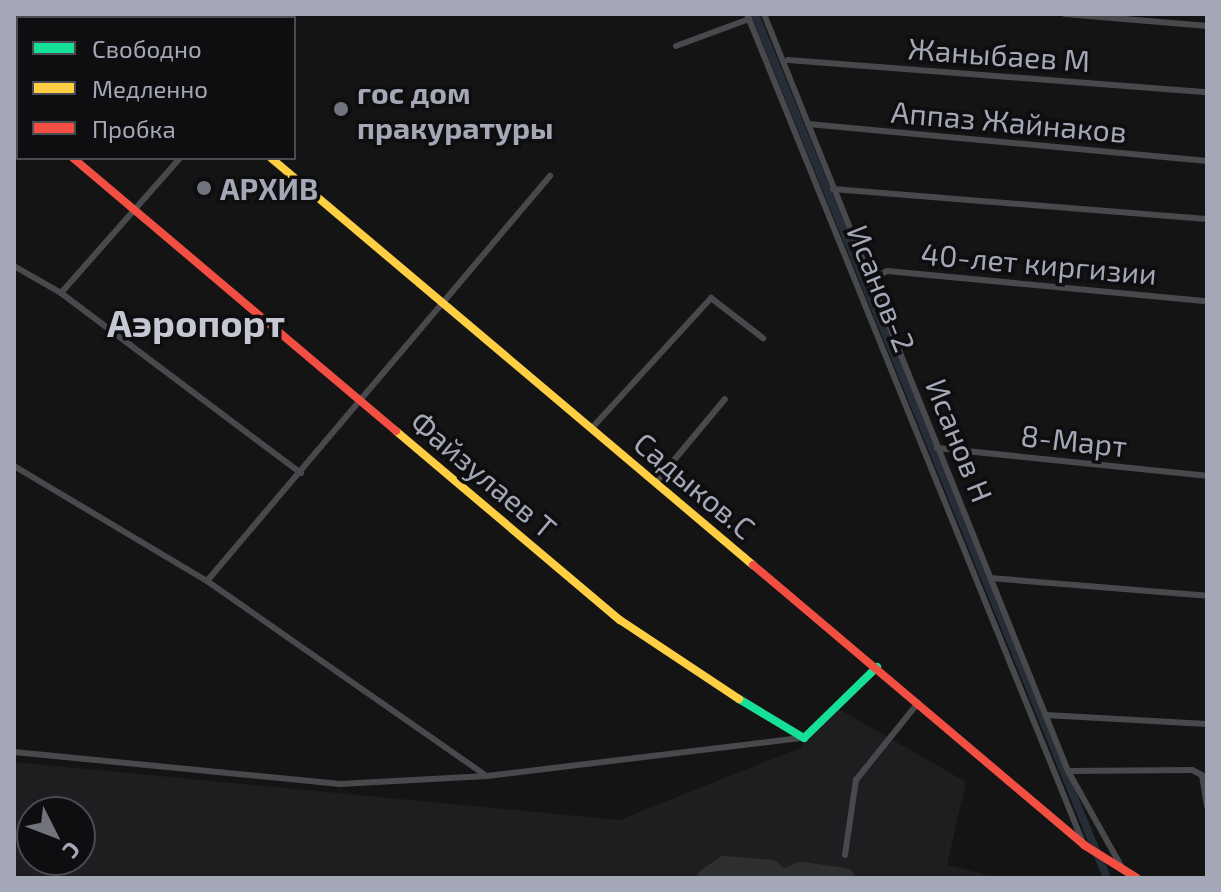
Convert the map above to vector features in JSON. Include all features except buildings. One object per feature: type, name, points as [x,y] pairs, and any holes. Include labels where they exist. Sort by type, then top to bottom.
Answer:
[{"type":"main road","name":"Файзулаев Т","points":[[75,160],[620,620],[804,738]]},
{"type":"main road","name":"Садыков.С","points":[[273,160],[877,667],[1086,847],[1121,870]]},
{"type":"main road","points":[[804,738],[877,667]]},
{"type":"main road","points":[[1121,870],[1137,878]]},
{"type":"street","name":"Исанов Н","points":[[764,14],[788,60],[833,189],[1068,771],[1121,870]]},
{"type":"street","points":[[1065,14],[1207,26]]},
{"type":"street","points":[[676,46],[748,17]]},
{"type":"street","name":"Исанов-2","points":[[748,17],[1086,847]]},
{"type":"street","name":"Жаныбаев М","points":[[788,60],[1207,92]]},
{"type":"street","name":"Аппаз Жайнаков","points":[[808,124],[1207,161]]},
{"type":"street","points":[[61,293],[178,160]]},
{"type":"street","points":[[207,581],[361,402],[440,301],[550,176]]},
{"type":"street","points":[[833,189],[1207,219]]},
{"type":"street","points":[[14,266],[61,293],[301,473]]},
{"type":"street","name":"40-лет киргизии","points":[[870,280],[887,271],[1207,301]]},
{"type":"street","points":[[591,429],[711,298],[763,338]]},
{"type":"street","points":[[655,483],[725,399]]},
{"type":"street","name":"8-Март","points":[[937,448],[1207,476]]},
{"type":"street","points":[[14,466],[207,581],[487,776]]},
{"type":"street","points":[[990,578],[1207,596]]},
{"type":"street","points":[[845,855],[856,780],[918,703]]},
{"type":"street","points":[[1046,715],[1207,724]]},
{"type":"street","points":[[14,752],[340,784],[487,776],[804,738]]},
{"type":"street","points":[[1068,771],[1192,770],[1202,775],[1207,807]]},
{"type":"shaded area","points":[[837,708],[966,782],[947,865],[999,878],[14,878],[14,762],[619,820],[800,748]]},
{"type":"waterway","points":[[755,14],[1107,878]]},
{"type":"taxiway","points":[[707,878],[725,866],[771,870],[779,878]]},
{"type":"taxiway","points":[[786,878],[801,872],[845,878]]},
{"type":"traffic: fast","points":[[739,699],[804,738],[877,667]]},
{"type":"traffic: slow","points":[[273,160],[753,565]]},
{"type":"traffic: slow","points":[[396,431],[620,620],[739,699]]},
{"type":"traffic: jam","points":[[75,160],[396,431]]},
{"type":"traffic: jam","points":[[753,565],[1084,845],[1137,878]]},
{"type":"place","name":"гос дом пракуратуры","points":[[341,109]]},
{"type":"place","name":"АРХИВ","points":[[204,188]]},
{"type":"district","name":"Аэропорт","points":[[196,323]]}]
